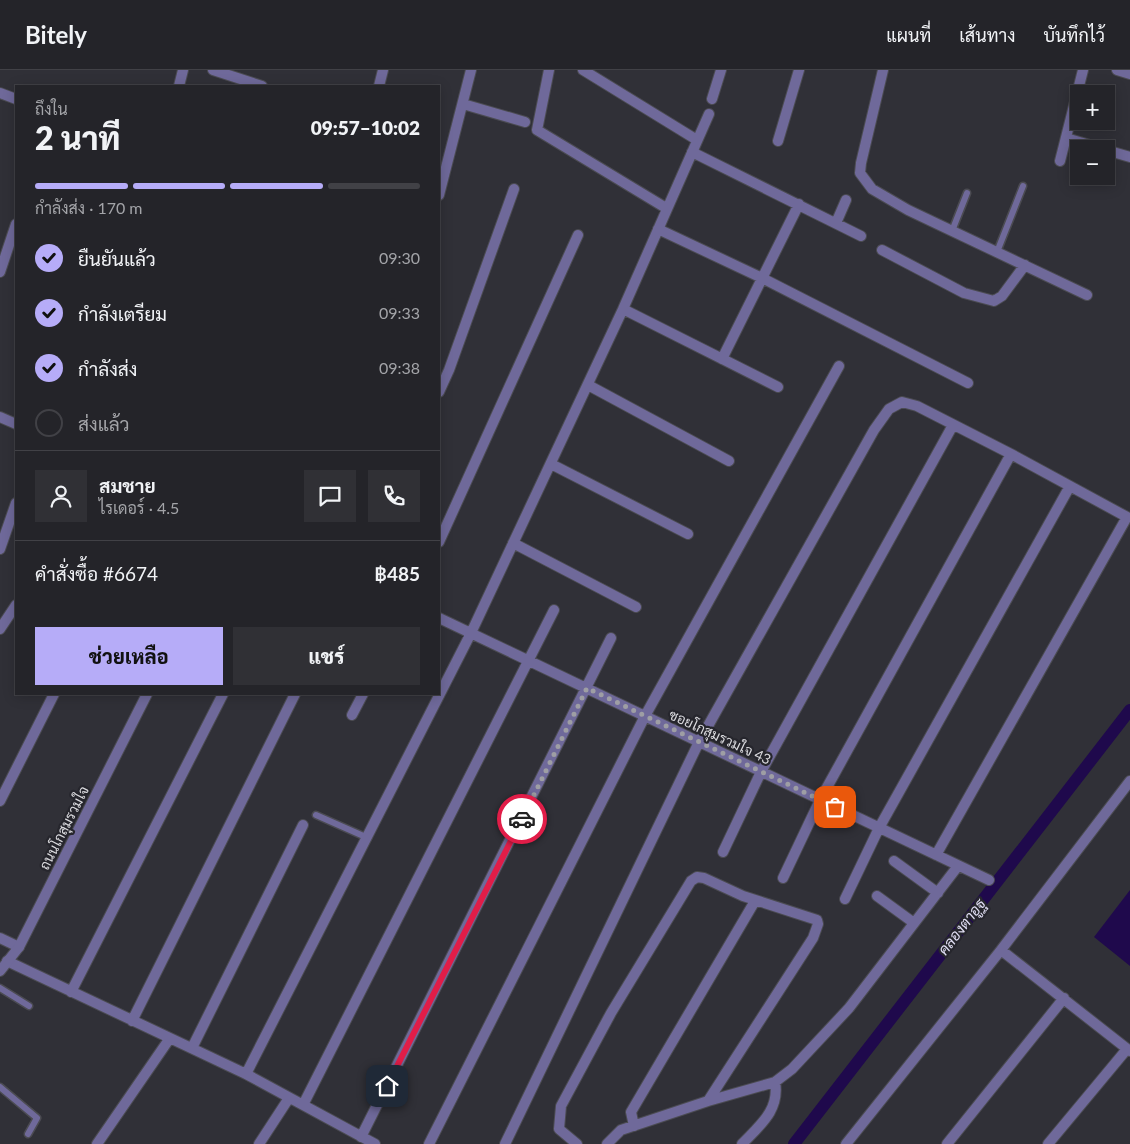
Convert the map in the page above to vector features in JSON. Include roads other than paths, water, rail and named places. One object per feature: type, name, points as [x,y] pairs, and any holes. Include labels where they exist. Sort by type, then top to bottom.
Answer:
[{"type":"street","points":[[178,85],[183,70]]},
{"type":"street","points":[[213,70],[259,85]]},
{"type":"street","points":[[379,85],[383,70]]},
{"type":"street","points":[[440,191],[471,70]]},
{"type":"street","points":[[549,70],[537,130],[666,208]]},
{"type":"street","points":[[583,70],[697,140]]},
{"type":"street","points":[[712,99],[721,70]]},
{"type":"street","points":[[778,141],[799,70]]},
{"type":"street","points":[[883,70],[860,173],[872,190],[1087,295]]},
{"type":"street","points":[[1060,160],[1084,70]]},
{"type":"street","points":[[1117,70],[1130,74]]},
{"type":"street","points":[[0,93],[15,99]]},
{"type":"street","points":[[463,104],[525,122]]},
{"type":"street","points":[[440,695],[588,385],[709,114]]},
{"type":"street","points":[[1066,138],[1073,140]]},
{"type":"street","points":[[692,152],[861,236]]},
{"type":"street","points":[[1115,152],[1130,157]]},
{"type":"street","points":[[440,390],[449,370],[514,189]]},
{"type":"street","points":[[836,223],[846,200]]},
{"type":"street","points":[[722,359],[798,204]]},
{"type":"street","points":[[0,272],[15,227]]},
{"type":"street","points":[[658,229],[762,278],[968,383]]},
{"type":"street","points":[[440,540],[578,235]]},
{"type":"street","points":[[882,250],[964,293],[994,300],[1002,296],[1025,265]]},
{"type":"street","points":[[623,309],[778,387]]},
{"type":"street","points":[[429,1144],[645,716],[840,366]]},
{"type":"street","points":[[588,385],[729,461]]},
{"type":"street","points":[[505,1144],[699,742],[882,418],[894,405],[910,403],[1011,454],[1127,517],[936,855]]},
{"type":"street","points":[[0,418],[15,424]]},
{"type":"street","points":[[723,852],[761,772],[953,426]]},
{"type":"street","points":[[783,878],[820,800],[1011,454]]},
{"type":"street","points":[[551,464],[688,534]]},
{"type":"street","points":[[845,899],[879,828],[1070,486]]},
{"type":"street","points":[[0,549],[15,506]]},
{"type":"street","points":[[513,543],[636,607]]},
{"type":"street","points":[[0,629],[15,606]]},
{"type":"street","points":[[304,1103],[554,610]]},
{"type":"street","name":"ซอยโกสุมรวมใจ 43","points":[[440,618],[989,880]]},
{"type":"street","points":[[361,1138],[611,638]]},
{"type":"street","points":[[0,801],[53,695]]},
{"type":"street","name":"ถนนโกสุมรวมใจ","points":[[0,971],[19,947],[146,695]]},
{"type":"street","points":[[71,992],[222,695]]},
{"type":"street","points":[[132,1021],[295,695]]},
{"type":"street","points":[[352,715],[362,695]]},
{"type":"street","points":[[246,1074],[440,695]]},
{"type":"street","points":[[846,1144],[1001,950],[1130,781]]},
{"type":"street","points":[[192,1048],[303,825]]},
{"type":"street","points":[[894,861],[938,893]]},
{"type":"street","points":[[607,1144],[621,1130],[708,1101],[775,1082],[808,1054],[849,1008],[958,866]]},
{"type":"street","points":[[577,1144],[559,1129],[560,1106],[611,1013],[691,881],[697,877],[704,878],[755,901],[816,920],[817,930],[708,1101]]},
{"type":"street","points":[[877,896],[914,923]]},
{"type":"street","points":[[634,1126],[631,1112],[755,901]]},
{"type":"street","points":[[0,938],[19,947]]},
{"type":"street","points":[[1001,950],[1129,1050],[1048,1144]]},
{"type":"street","points":[[8,961],[246,1074],[290,1098],[304,1103],[361,1138],[375,1144]]},
{"type":"street","points":[[947,1144],[1064,998]]},
{"type":"street","points":[[97,1144],[170,1038]]},
{"type":"street","points":[[742,1144],[772,1111],[777,1093],[775,1082]]},
{"type":"street","points":[[259,1144],[290,1098]]},
{"type":"lane","points":[[997,252],[1023,186]]},
{"type":"lane","points":[[952,230],[967,193]]},
{"type":"lane","points":[[316,815],[368,838]]},
{"type":"lane","points":[[0,988],[29,1006]]},
{"type":"lane","points":[[0,1087],[36,1118],[28,1134]]},
{"type":"waterway","name":"คลองตาอูฐ","points":[[794,1144],[1130,710]]}]
